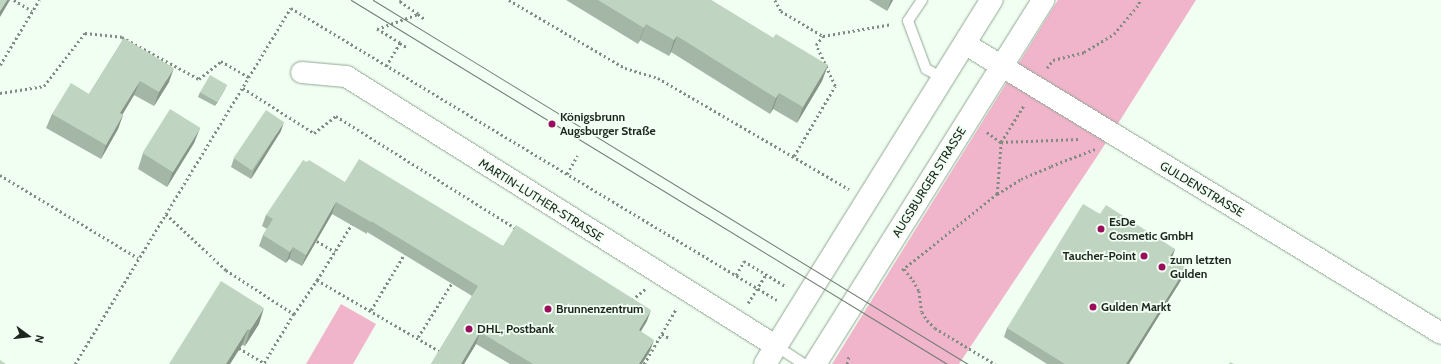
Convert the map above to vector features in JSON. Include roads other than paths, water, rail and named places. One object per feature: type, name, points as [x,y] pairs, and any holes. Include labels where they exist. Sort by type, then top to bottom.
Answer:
[{"type":"street","points":[[770,355],[868,201],[964,43],[992,0]]},
{"type":"street","name":"AUGSBURGER STRASSE","points":[[815,364],[1043,0]]},
{"type":"street","name":"GULDENSTRASSE","points":[[964,43],[1441,333]]},
{"type":"street","name":"MARTIN-LUTHER-STRASSE","points":[[301,72],[346,76],[736,322],[770,355]]},
{"type":"lane","points":[[922,0],[908,21],[926,69],[943,78]]},
{"type":"lane","points":[[770,355],[804,364]]},
{"type":"tram line","points":[[351,0],[947,364]]},
{"type":"tram line","points":[[373,0],[968,364]]},
{"type":"place","name":"Königsbrunn Augsburger Straße","points":[[552,124]]},
{"type":"place","name":"EsDe Cosmetic GmbH","points":[[1101,229]]},
{"type":"place","name":"Taucher-Point","points":[[1144,256]]},
{"type":"place","name":"zum letzten Gulden","points":[[1162,267]]},
{"type":"place","name":"Gulden Markt","points":[[1093,307]]},
{"type":"place","name":"Brunnenzentrum","points":[[548,309]]},
{"type":"place","name":"DHL, Postbank","points":[[469,329]]}]
